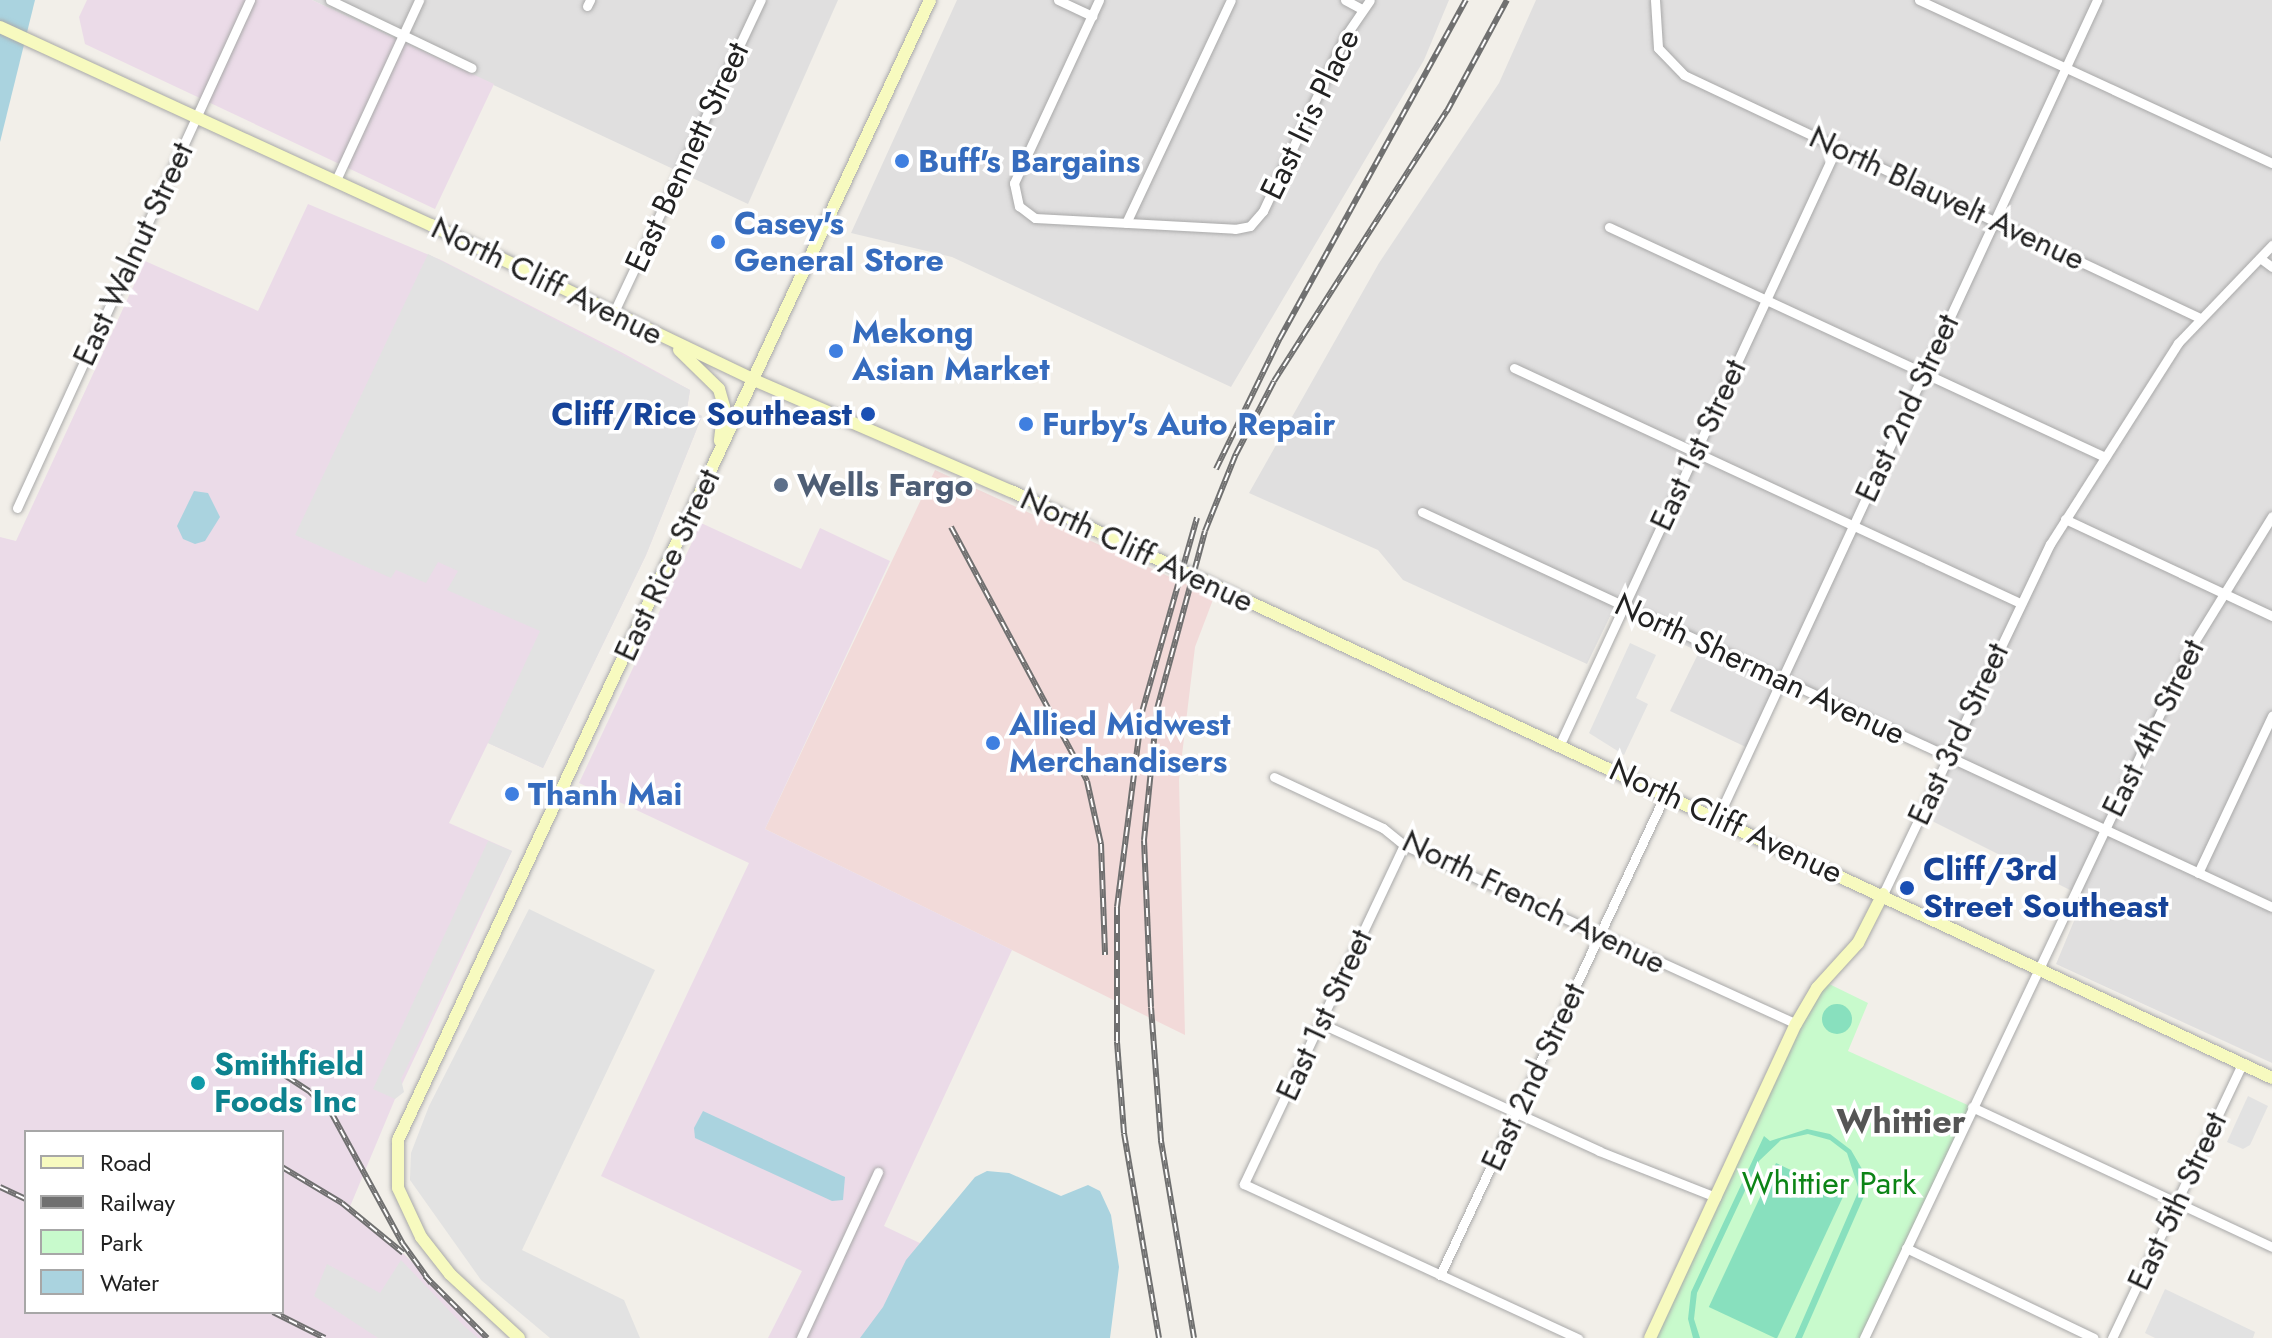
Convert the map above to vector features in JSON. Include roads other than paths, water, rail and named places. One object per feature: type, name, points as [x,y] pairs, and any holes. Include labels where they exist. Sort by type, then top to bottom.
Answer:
[{"type":"main road","name":"East Rice Street","points":[[519,1338],[450,1274],[416,1229],[398,1188],[395,1153],[402,1129],[930,0]]},
{"type":"main road","name":"North Cliff Avenue","points":[[0,27],[336,180],[667,340],[975,475],[1718,817],[2272,1078]]},
{"type":"main road","points":[[667,340],[713,380],[723,399],[714,464]]},
{"type":"main road","name":"East 3rd Street","points":[[1650,1338],[1796,1024],[1817,988],[1858,943],[1883,894]]},
{"type":"street","name":"East Walnut Street","points":[[17,508],[250,0]]},
{"type":"street","points":[[330,0],[472,68]]},
{"type":"street","points":[[336,180],[419,0]]},
{"type":"street","name":"East Bennett Street","points":[[613,314],[761,0]]},
{"type":"street","points":[[1058,0],[1092,16]]},
{"type":"street","points":[[1099,0],[1014,183],[1019,206],[1035,218],[1126,223],[1231,0]]},
{"type":"street","points":[[1345,0],[1362,9]]},
{"type":"street","name":"East Iris Place","points":[[1126,223],[1250,226],[1263,211],[1362,9],[1370,0]]},
{"type":"street","name":"North Blauvelt Avenue","points":[[1655,0],[1658,48],[1693,80],[2200,318]]},
{"type":"street","points":[[1919,0],[2272,163]]},
{"type":"street","name":"East 2nd Street","points":[[1718,817],[2097,0]]},
{"type":"street","name":"East 1st Street","points":[[1560,744],[1837,147]]},
{"type":"street","points":[[1609,227],[2105,457]]},
{"type":"street","name":"East 3rd Street","points":[[1883,894],[2020,603],[2065,519],[2165,361],[2200,318],[2272,245]]},
{"type":"street","points":[[2260,258],[2272,267]]},
{"type":"street","points":[[1514,368],[2020,603]]},
{"type":"street","name":"North Sherman Avenue","points":[[1422,512],[2272,907]]},
{"type":"street","name":"East 4th Street","points":[[1864,1338],[2193,644],[2272,516]]},
{"type":"street","points":[[2065,519],[2272,616]]},
{"type":"street","points":[[2198,873],[2272,716]]},
{"type":"street","name":"North French Avenue","points":[[1274,777],[1383,828],[1404,845],[1796,1024]]},
{"type":"street","name":"East 2nd Street","points":[[1440,1275],[1666,793]]},
{"type":"street","name":"East 1st Street","points":[[1404,845],[1244,1184],[1440,1275]]},
{"type":"street","points":[[1320,1023],[1516,1114],[1716,1197]]},
{"type":"street","name":"East 5th Street","points":[[2112,1338],[2242,1064]]},
{"type":"street","points":[[1972,1107],[2272,1247]]},
{"type":"street","points":[[801,1338],[878,1172]]},
{"type":"street","points":[[1906,1248],[2094,1338]]},
{"type":"street","points":[[1440,1275],[1578,1338]]},
{"type":"water","points":[[0,0],[35,0],[0,142]]},
{"type":"water","points":[[194,491],[208,493],[220,517],[205,541],[195,544],[183,539],[177,526]]},
{"type":"water","points":[[703,1111],[845,1177],[843,1200],[832,1201],[695,1138],[694,1128]]},
{"type":"water","points":[[987,1171],[1009,1173],[1061,1196],[1088,1185],[1100,1191],[1111,1215],[1119,1267],[1110,1338],[860,1338],[883,1307],[906,1260],[975,1177]]},
{"type":"railway","points":[[1216,469],[1280,338],[1466,0]]},
{"type":"railway","points":[[1194,1338],[1161,1140],[1151,1007],[1144,840],[1157,709],[1205,531],[1236,454],[1274,381],[1447,111],[1507,0]]},
{"type":"railway","points":[[1159,1338],[1124,1133],[1117,1041],[1117,907],[1142,712],[1197,518]]},
{"type":"railway","points":[[951,527],[1087,781],[1101,844],[1105,955]]},
{"type":"railway","points":[[272,1067],[309,1091],[332,1114],[403,1244],[431,1283]]},
{"type":"railway","points":[[284,1168],[342,1203],[403,1253]]},
{"type":"railway","points":[[0,1187],[24,1198]]},
{"type":"railway","points":[[425,1276],[487,1338]]},
{"type":"railway","points":[[277,1314],[325,1338]]},
{"type":"place","name":"Buff's Bargains","points":[[902,161]]},
{"type":"place","name":"Casey's General Store","points":[[718,242]]},
{"type":"place","name":"Mekong Asian Market","points":[[836,351]]},
{"type":"place","name":"Cliff/Rice Southeast","points":[[868,414]]},
{"type":"place","name":"Furby's Auto Repair","points":[[1026,424]]},
{"type":"place","name":"Wells Fargo","points":[[781,485]]},
{"type":"place","name":"Allied Midwest Merchandisers","points":[[993,743]]},
{"type":"place","name":"Thanh Mai","points":[[512,794]]},
{"type":"place","name":"Cliff/3rd Street Southeast","points":[[1907,888]]},
{"type":"place","name":"Smithfield Foods Inc","points":[[198,1083]]},
{"type":"district","name":"Whittier","points":[[1901,1122]]},
{"type":"park label","name":"Whittier Park","points":[[1829,1183]]}]
